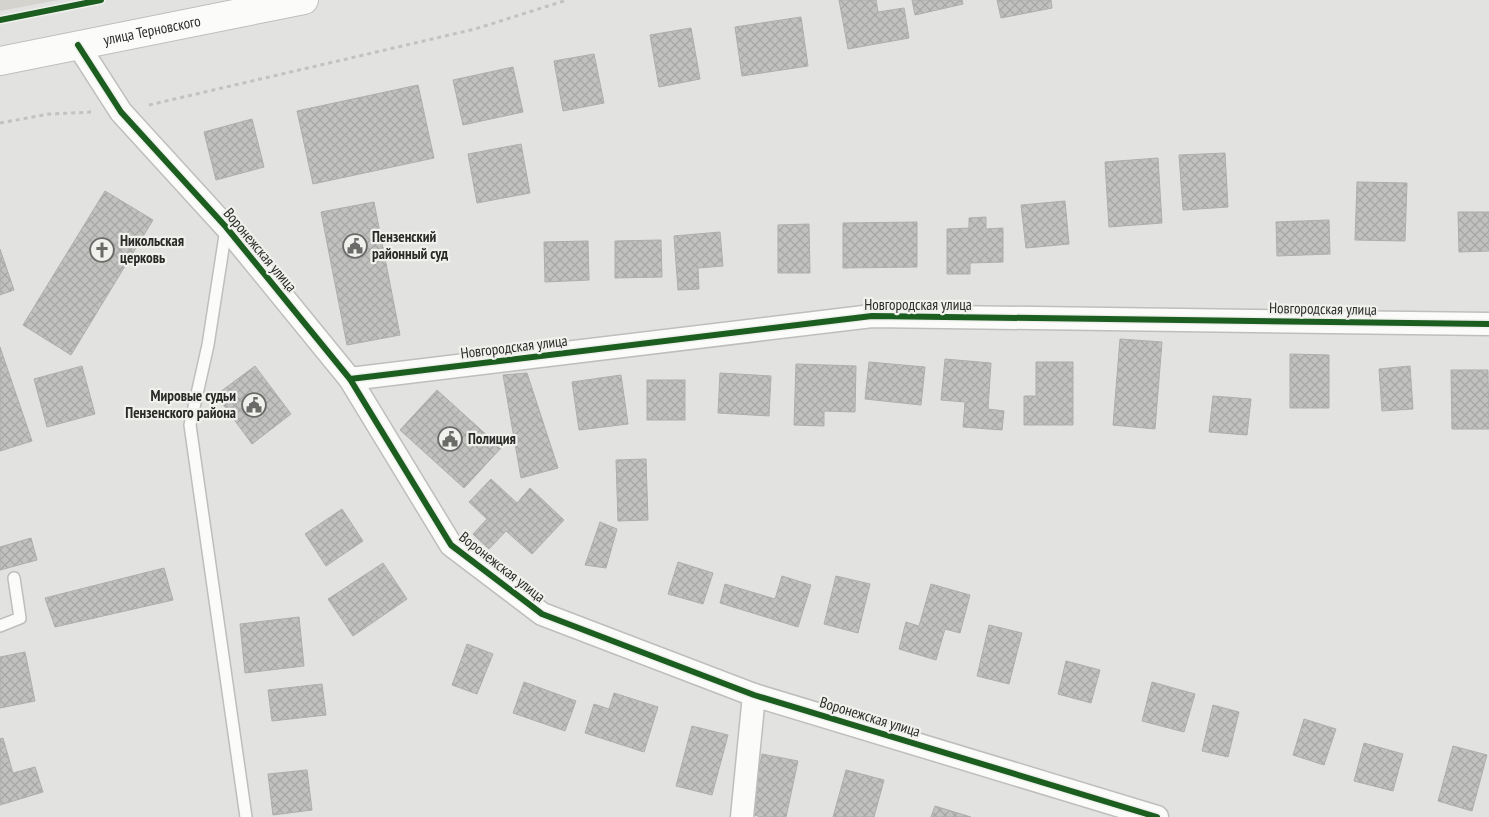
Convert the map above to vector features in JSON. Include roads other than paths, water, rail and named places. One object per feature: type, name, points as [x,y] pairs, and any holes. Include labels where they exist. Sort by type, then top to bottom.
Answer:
[{"type":"main road","name":"улица Терновского","points":[[0,61],[302,0]]},
{"type":"street","name":"Воронежская улица","points":[[78,45],[121,112],[226,227],[350,379],[451,545],[542,614],[754,695],[1157,817]]},
{"type":"street","name":"Новгородская улица","points":[[350,379],[872,316],[1489,324]]},
{"type":"street","points":[[742,817],[754,695]]},
{"type":"lane","points":[[226,227],[208,345],[190,425],[246,817]]},
{"type":"lane","points":[[0,626],[20,618],[14,578]]},
{"type":"place","name":"Пензенский районный суд","points":[[355,246]]},
{"type":"place","name":"Никольская церковь","points":[[102,250]]},
{"type":"place","name":"Мировые судьи Пензенского района","points":[[254,405]]},
{"type":"place","name":"Полиция","points":[[450,439]]}]
